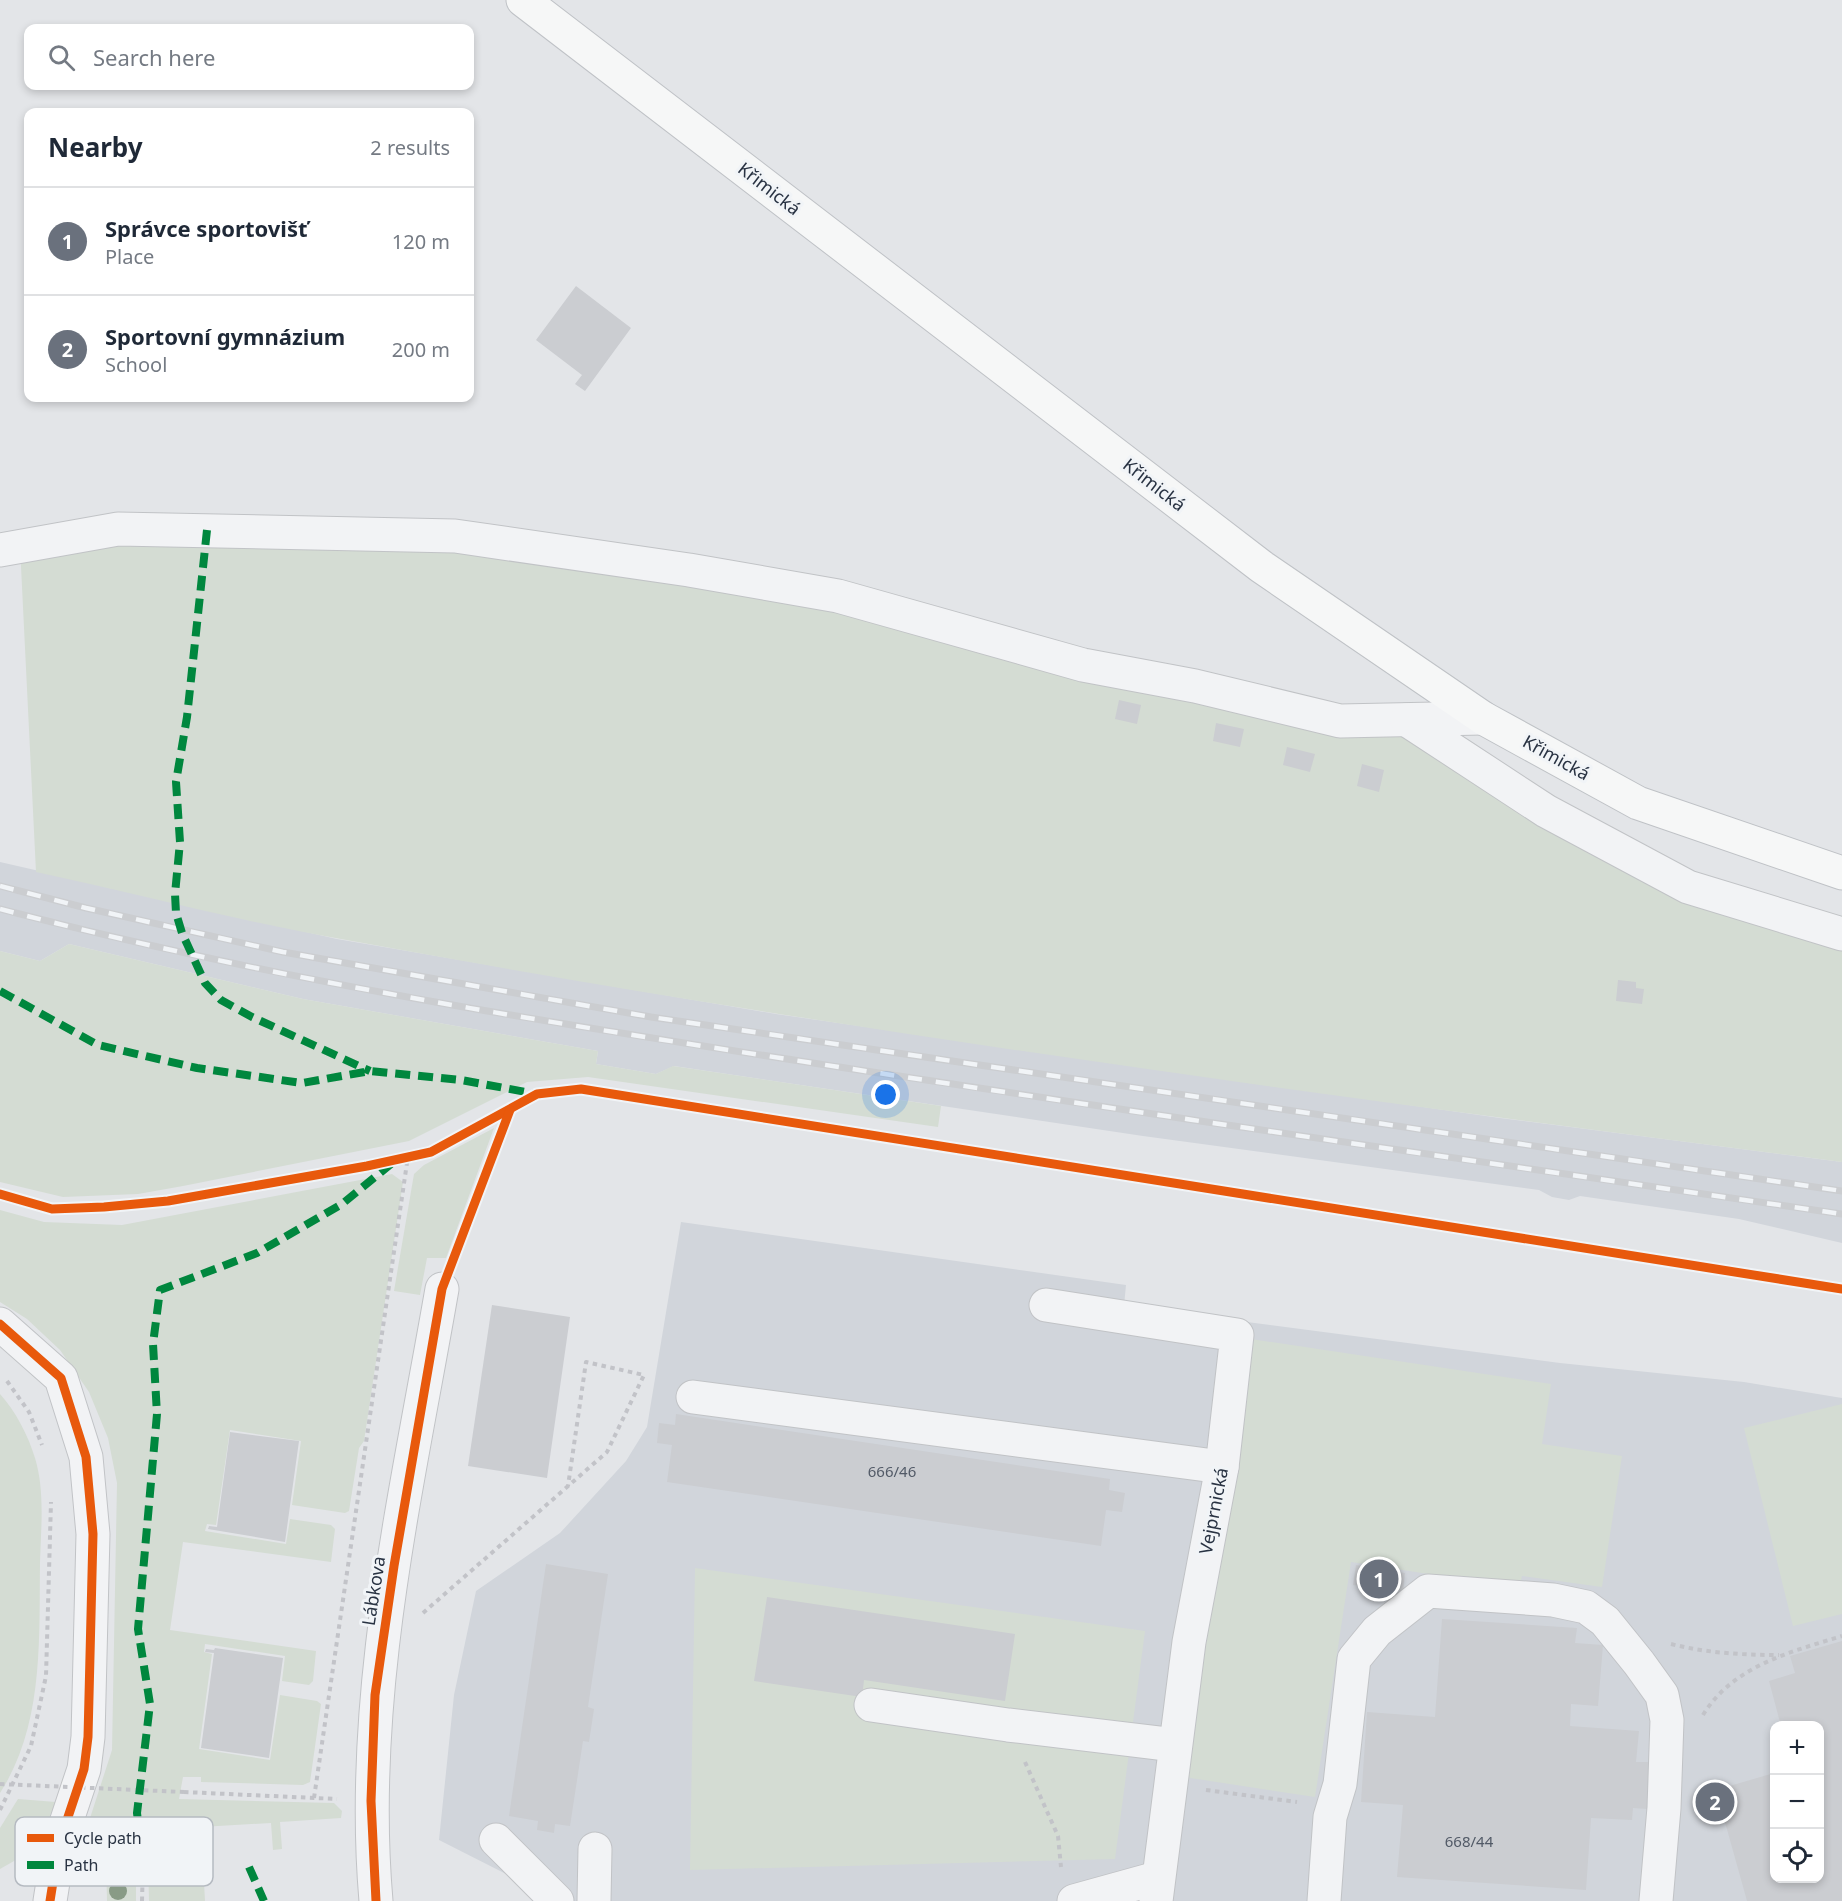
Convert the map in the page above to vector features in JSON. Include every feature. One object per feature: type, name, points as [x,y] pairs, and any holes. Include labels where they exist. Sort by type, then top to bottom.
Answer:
[{"type":"main road","name":"Křimická","points":[[523,0],[1262,567],[1483,718],[1638,803],[1842,873]]},
{"type":"street","points":[[0,550],[118,529],[455,536],[689,570],[838,596],[1083,664],[1195,686],[1340,722],[1483,718]]},
{"type":"street","points":[[1407,720],[1546,811],[1688,887],[1842,934]]},
{"type":"street","name":"Lábkova","points":[[376,1901],[371,1801],[375,1695],[442,1289]]},
{"type":"street","name":"Vejprnická","points":[[1046,1305],[1237,1335],[1222,1467],[1189,1642],[1157,1889],[1074,1901]]},
{"type":"street","points":[[0,1324],[61,1378],[86,1457],[93,1534],[87,1747],[84,1769],[68,1817]]},
{"type":"street","points":[[693,1397],[1222,1467]]},
{"type":"street","points":[[1324,1901],[1354,1659],[1377,1631],[1428,1591],[1553,1600],[1586,1606],[1605,1621],[1662,1695],[1667,1720],[1667,1743],[1656,1901]]},
{"type":"street","points":[[871,1705],[1008,1725],[1175,1745]]},
{"type":"street","points":[[496,1840],[557,1901]]},
{"type":"street","points":[[594,1901],[595,1849]]},
{"type":"street","points":[[50,1901],[52,1886]]},
{"type":"path","points":[[398,1158],[420,1154]]},
{"type":"path","points":[[314,1798],[408,1156]]},
{"type":"path","points":[[387,1616],[420,1615],[568,1486],[607,1452],[644,1375],[586,1362],[568,1486]]},
{"type":"path","points":[[5,1378],[28,1412],[44,1450]]},
{"type":"path","points":[[0,1810],[30,1746],[46,1676],[51,1490]]},
{"type":"path","points":[[1701,1719],[1718,1696],[1748,1670],[1781,1655],[1842,1636]]},
{"type":"path","points":[[1659,1642],[1712,1653],[1781,1655]]},
{"type":"path","points":[[1008,1725],[1058,1836],[1061,1871]]},
{"type":"path","points":[[0,1784],[371,1801]]},
{"type":"path","points":[[1170,1785],[1334,1806]]},
{"type":"path","points":[[142,1886],[142,1901]]},
{"type":"shaded area","points":[[455,536],[1407,720],[1546,811],[1842,934],[1842,1162],[1278,1088],[715,1004],[303,932],[36,872],[20,546]]},
{"type":"shaded area","points":[[0,862],[337,939],[776,1014],[1500,1118],[1842,1162],[1842,1243],[1739,1219],[1580,1196],[1569,1200],[1552,1197],[1539,1190],[1143,1136],[674,1066],[656,1074],[596,1064],[598,1051],[303,999],[69,944],[40,961],[0,951]]},
{"type":"shaded area","points":[[69,944],[303,999],[598,1051],[596,1064],[656,1074],[673,1066],[941,1106],[938,1127],[588,1077],[527,1082],[409,1141],[138,1194],[63,1197],[0,1182],[0,951],[40,961]]},
{"type":"shaded area","points":[[494,1128],[446,1258],[427,1258],[420,1295],[394,1291],[414,1174],[424,1165]]},
{"type":"shaded area","points":[[392,1174],[403,1182],[364,1441],[359,1448],[349,1511],[345,1513],[292,1505],[301,1441],[230,1430],[216,1525],[207,1524],[205,1531],[286,1544],[290,1519],[331,1525],[335,1529],[331,1562],[183,1542],[170,1630],[316,1651],[313,1681],[309,1685],[282,1681],[285,1656],[205,1644],[204,1652],[212,1654],[199,1749],[270,1760],[280,1695],[317,1701],[321,1704],[310,1782],[303,1785],[201,1782],[201,1777],[183,1777],[179,1799],[334,1803],[342,1811],[341,1818],[280,1822],[282,1849],[273,1850],[271,1823],[213,1826],[213,1817],[90,1817],[112,1750],[117,1483],[108,1438],[89,1392],[60,1350],[27,1319],[0,1302],[0,1210],[44,1222],[122,1225]]},
{"type":"shaded area","points":[[681,1222],[1126,1285],[1124,1306],[1560,1363],[1744,1382],[1842,1398],[1842,1901],[536,1901],[528,1885],[439,1840],[454,1695],[476,1591],[560,1533],[626,1461],[647,1427]]},
{"type":"shaded area","points":[[1251,1339],[1551,1384],[1542,1444],[1622,1456],[1602,1587],[1522,1576],[1519,1588],[1351,1562],[1315,1797],[1184,1777]]},
{"type":"shaded area","points":[[0,1394],[16,1416],[32,1449],[40,1483],[42,1510],[39,1651],[32,1711],[25,1739],[0,1793]]},
{"type":"shaded area","points":[[1842,1404],[1842,1614],[1793,1626],[1744,1428]]},
{"type":"shaded area","points":[[695,1568],[1145,1631],[1115,1859],[690,1870]]},
{"type":"shaded area","points":[[18,1799],[56,1802],[49,1817],[15,1817],[15,1860],[0,1869],[0,1828]]},
{"type":"shaded area","points":[[107,1886],[136,1886],[136,1901],[107,1901]]},
{"type":"shaded area","points":[[149,1886],[204,1886],[205,1901],[149,1901]]},
{"type":"building","points":[[576,286],[631,328],[585,391],[575,384],[582,375],[536,340]]},
{"type":"building","points":[[1119,700],[1141,705],[1137,724],[1115,719]]},
{"type":"building","points":[[1216,723],[1244,729],[1240,747],[1213,741]]},
{"type":"building","points":[[1287,747],[1315,754],[1310,772],[1283,765]]},
{"type":"building","points":[[1362,764],[1384,770],[1379,792],[1357,786]]},
{"type":"building","points":[[1618,980],[1636,982],[1636,988],[1644,989],[1642,1004],[1616,1001]]},
{"type":"building","points":[[492,1305],[570,1317],[547,1478],[468,1466]]},
{"type":"building","points":[[676,1414],[1110,1479],[1109,1490],[1125,1493],[1122,1512],[1106,1510],[1101,1546],[667,1482],[672,1445],[657,1443],[659,1423],[675,1425]]},
{"type":"building","points":[[230,1432],[299,1441],[285,1542],[208,1529],[209,1526],[217,1527]]},
{"type":"building","points":[[546,1564],[608,1574],[588,1707],[594,1709],[589,1742],[583,1741],[570,1826],[555,1824],[554,1833],[537,1830],[538,1821],[509,1816]]},
{"type":"building","points":[[1356,1565],[1405,1573],[1403,1592],[1353,1585]]},
{"type":"building","points":[[767,1597],[1015,1634],[1005,1701],[864,1680],[862,1697],[754,1681]]},
{"type":"building","points":[[1442,1619],[1577,1628],[1575,1643],[1603,1645],[1598,1706],[1571,1704],[1570,1726],[1639,1731],[1636,1762],[1650,1762],[1647,1809],[1633,1808],[1632,1820],[1591,1818],[1586,1890],[1397,1877],[1403,1805],[1361,1802],[1367,1712],[1435,1717]]},
{"type":"building","points":[[1842,1641],[1842,1901],[1747,1901],[1716,1790],[1770,1774],[1770,1883],[1824,1883],[1824,1721],[1780,1721],[1769,1681],[1795,1673],[1790,1656]]},
{"type":"building","points":[[215,1648],[283,1658],[269,1758],[201,1748],[214,1653],[205,1652],[206,1649],[214,1650]]},
{"type":"railway","points":[[0,886],[86,908],[283,952],[651,1017],[1842,1191]]},
{"type":"railway","points":[[0,909],[208,958],[523,1017],[1090,1105],[1842,1214]]},
{"type":"marked path","points":[[207,530],[187,717],[176,782],[180,842],[175,894],[176,913],[182,933],[205,983],[221,1000],[252,1017],[370,1071]]},
{"type":"marked path","points":[[0,991],[98,1045],[197,1068],[302,1083],[370,1071],[461,1080],[537,1094]]},
{"type":"marked path","points":[[137,1817],[150,1704],[138,1629],[157,1414],[153,1344],[160,1290],[257,1253],[342,1204],[391,1164]]},
{"type":"marked path","points":[[249,1867],[264,1901]]},
{"type":"cycle path","points":[[0,1194],[52,1209],[104,1207],[168,1201],[367,1166],[431,1152],[537,1094],[581,1089],[1842,1289]]},
{"type":"cycle path","points":[[376,1901],[371,1801],[375,1695],[394,1566],[442,1289],[510,1110]]},
{"type":"cycle path","points":[[0,1324],[61,1378],[86,1457],[93,1534],[88,1737],[84,1769],[68,1817]]},
{"type":"cycle path","points":[[50,1901],[52,1886]]},
{"type":"place","name":"Správce sportovišť","points":[[1379,1579]]},
{"type":"place","name":"Sportovní gymnázium","points":[[1715,1802]]}]
